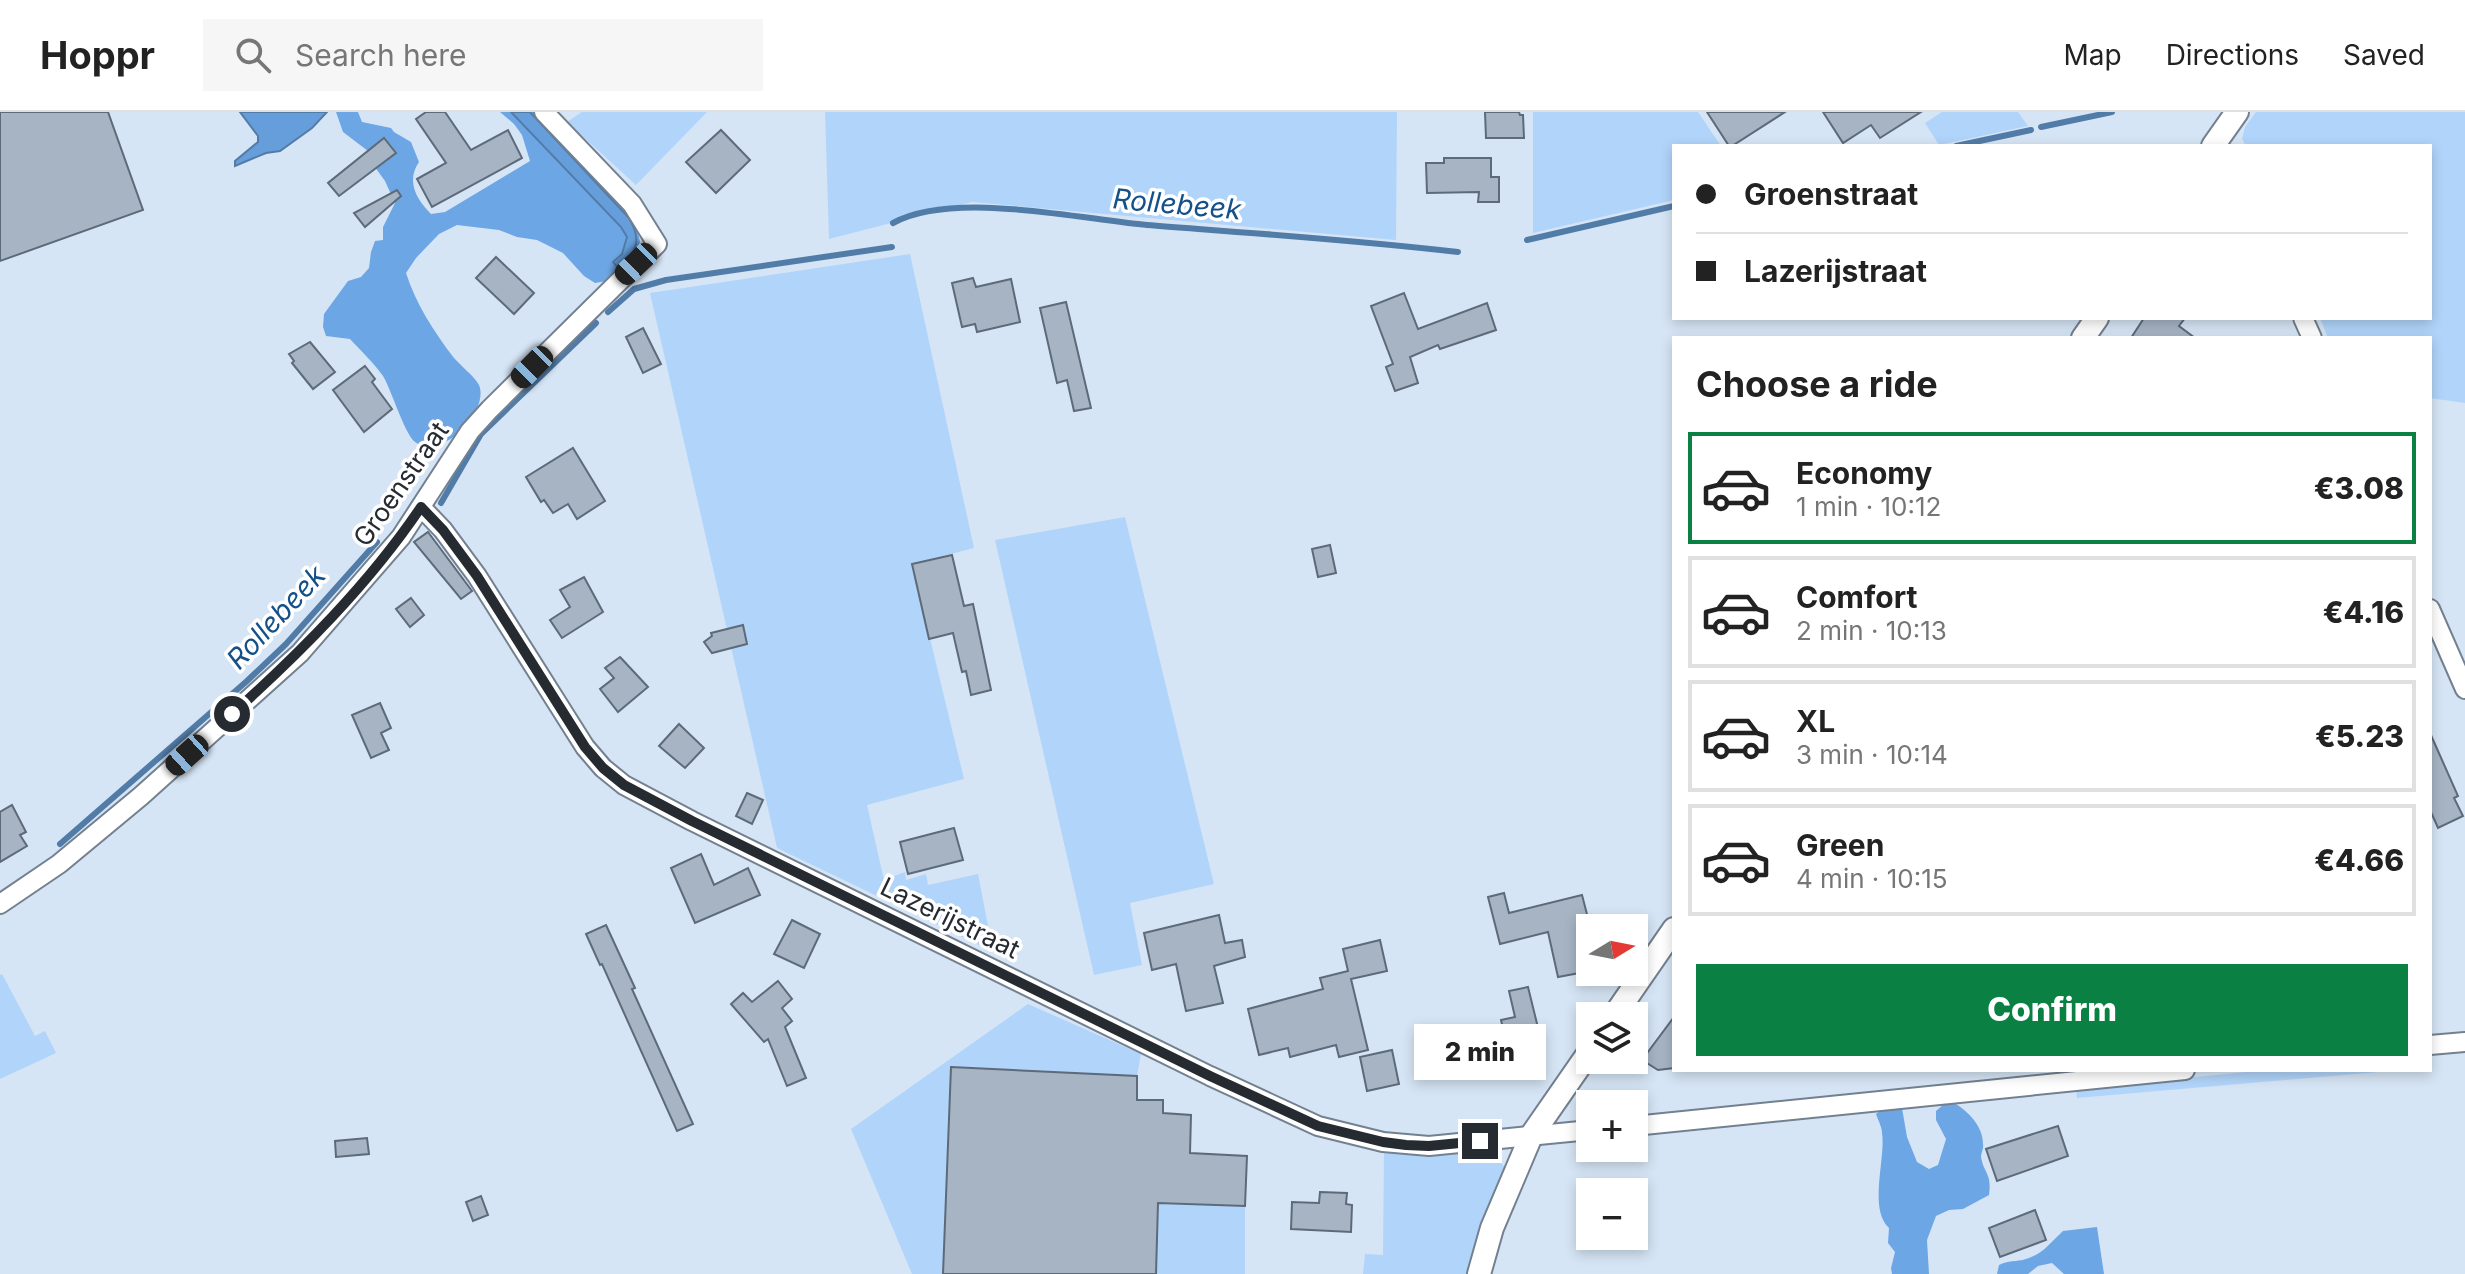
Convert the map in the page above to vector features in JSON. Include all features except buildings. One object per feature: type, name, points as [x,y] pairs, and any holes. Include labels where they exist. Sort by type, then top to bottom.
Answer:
[{"type":"street","name":"Groenstraat","points":[[0,904],[59,864],[141,796],[300,653],[401,537],[470,431],[657,244],[632,204],[548,113]]},
{"type":"street","name":"Lazerijstraat","points":[[421,507],[443,530],[477,576],[585,747],[603,768],[624,785],[1210,1076],[1318,1126],[1383,1142],[1429,1146],[1576,1131]]},
{"type":"street","points":[[2432,614],[2465,689]]},
{"type":"street","points":[[1624,1002],[1672,932]]},
{"type":"street","points":[[2432,1045],[2465,1042]]},
{"type":"street","points":[[1479,1274],[1492,1228],[1531,1136],[1576,1071]]},
{"type":"street","points":[[1648,1125],[2165,1072]]},
{"type":"shaded area","points":[[240,112],[327,112],[312,128],[280,151],[266,153],[235,166],[235,161],[258,142],[258,136]]},
{"type":"shaded area","points":[[336,112],[358,112],[362,122],[391,128],[411,142],[419,162],[413,176],[414,190],[431,214],[445,212],[530,161],[522,135],[500,112],[538,112],[635,216],[640,242],[637,249],[607,281],[595,283],[584,276],[563,253],[537,240],[499,230],[457,225],[439,234],[416,258],[406,273],[415,296],[454,358],[479,385],[477,408],[470,420],[450,440],[438,445],[426,446],[415,442],[379,371],[350,339],[326,336],[323,327],[324,314],[348,281],[361,277],[369,268],[375,241],[383,240],[383,227],[395,203],[368,151],[343,132]]},
{"type":"shaded area","points":[[511,112],[530,112],[629,218],[636,233],[636,245],[619,269],[613,262],[622,254],[627,237],[621,227]]},
{"type":"shaded area","points":[[582,112],[707,112],[636,185],[567,122]]},
{"type":"shaded area","points":[[825,112],[1397,112],[1396,240],[972,202],[829,239]]},
{"type":"shaded area","points":[[1533,112],[1698,112],[1720,144],[1672,144],[1672,200],[1533,233]]},
{"type":"shaded area","points":[[1942,112],[2018,112],[2028,126],[1938,144],[1925,123]]},
{"type":"shaded area","points":[[2256,112],[2465,112],[2465,403],[2432,398],[2432,336],[2327,336],[2321,320],[2432,320],[2432,144],[2245,144],[2242,139],[2245,127]]},
{"type":"shaded area","points":[[910,254],[974,548],[912,564],[964,779],[867,805],[884,880],[905,872],[906,880],[926,874],[928,885],[978,874],[988,926],[981,946],[777,848],[650,293]]},
{"type":"shaded area","points":[[1125,517],[1214,884],[1130,903],[1142,965],[1094,975],[995,540]]},
{"type":"shaded area","points":[[0,975],[35,1036],[45,1031],[56,1053],[0,1079]]},
{"type":"shaded area","points":[[1028,1004],[1141,1054],[1137,1076],[951,1067],[943,1274],[912,1274],[851,1129]]},
{"type":"shaded area","points":[[2246,1072],[2379,1072],[2077,1098],[2076,1089]]},
{"type":"shaded area","points":[[1954,1103],[1978,1125],[1983,1146],[1982,1163],[1989,1178],[1989,1195],[1963,1209],[1949,1210],[1936,1216],[1927,1240],[1929,1274],[1892,1274],[1895,1252],[1888,1243],[1889,1228],[1880,1209],[1883,1143],[1876,1114],[1888,1105],[1902,1108],[1907,1137],[1917,1162],[1929,1169],[1938,1165],[1946,1139],[1936,1120],[1936,1111],[1944,1104]]},
{"type":"shaded area","points":[[1490,1148],[1505,1168],[1486,1220],[1472,1274],[1363,1274],[1365,1254],[1383,1255],[1384,1150],[1426,1157]]},
{"type":"shaded area","points":[[1158,1203],[1245,1206],[1245,1274],[1156,1274]]},
{"type":"shaded area","points":[[2097,1227],[2104,1274],[2064,1274],[2052,1263],[2038,1266],[2028,1274],[1997,1274],[1999,1265],[2037,1254],[2063,1231]]},
{"type":"waterway","name":"Rollebeek","points":[[2041,127],[2112,112]]},
{"type":"waterway","name":"Rollebeek","points":[[1965,144],[2031,130]]},
{"type":"waterway","name":"Rollebeek","points":[[1527,240],[1672,206]]},
{"type":"waterway","name":"Rollebeek","points":[[893,223],[918,213],[948,209],[1017,209],[1147,225],[1458,252]]},
{"type":"waterway","name":"Rollebeek","points":[[608,312],[634,289],[666,280],[892,247]]},
{"type":"waterway","name":"Rollebeek","points":[[441,503],[481,434],[596,323]]},
{"type":"waterway","name":"Rollebeek","points":[[60,844],[286,644],[377,542]]},
{"type":"route","points":[[232,714],[300,653],[401,537],[421,507],[443,530],[477,576],[585,747],[603,768],[624,785],[1210,1076],[1318,1126],[1406,1145],[1480,1141]]}]
